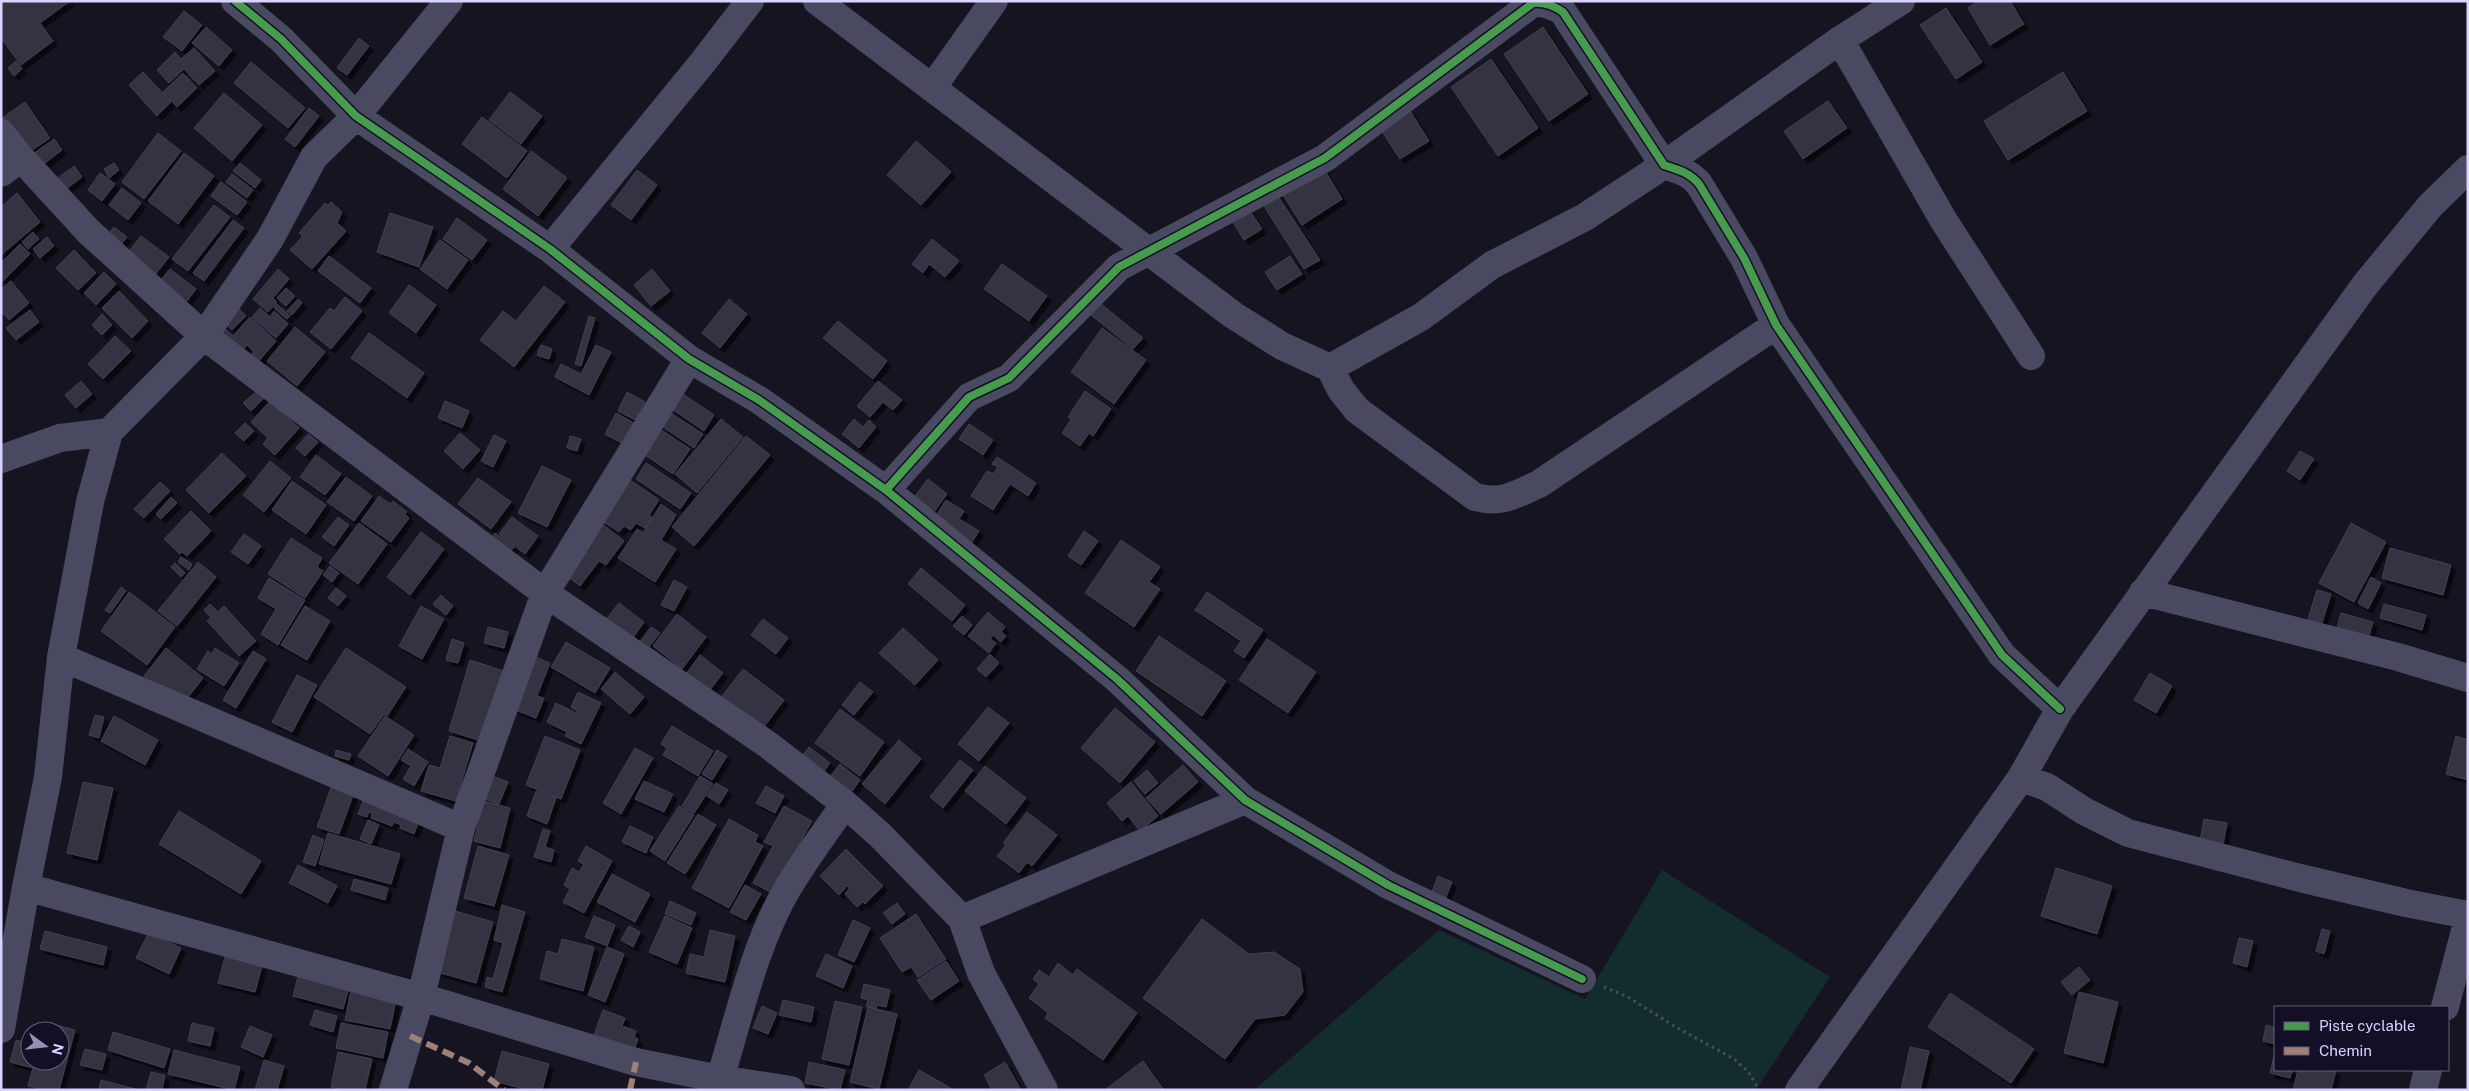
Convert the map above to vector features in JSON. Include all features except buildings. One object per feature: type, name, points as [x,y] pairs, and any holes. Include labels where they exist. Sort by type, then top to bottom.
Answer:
[{"type":"street","points":[[235,1],[281,39],[356,116],[550,249],[689,359],[759,400],[886,490],[1117,679],[1245,800],[1388,884],[1582,979]]},
{"type":"street","points":[[1,1029],[48,777],[61,657],[90,502],[109,432],[204,336],[270,239],[314,157],[356,116],[449,1]]},
{"type":"street","points":[[550,249],[703,62],[750,1]]},
{"type":"street","points":[[817,1],[1233,315],[1282,346],[1330,368],[1341,390],[1357,410],[1475,497],[1490,501],[1505,500],[1539,484],[1776,325]]},
{"type":"street","points":[[932,88],[994,1]]},
{"type":"street","points":[[1330,368],[1421,317],[1492,265],[1585,217],[1664,166],[1840,40],[1901,1]]},
{"type":"street","points":[[886,490],[969,397],[1009,378],[1119,267],[1325,158],[1533,3],[1548,4],[1559,7],[1664,166],[1684,171],[1699,184],[1744,258],[1776,325],[2002,655],[2060,709]]},
{"type":"street","points":[[1840,40],[1944,221],[2032,356]]},
{"type":"street","points":[[1,133],[11,166],[90,232],[204,336],[545,593],[767,744],[845,804],[880,835],[962,919],[981,974],[1044,1090]]},
{"type":"street","points":[[1799,1090],[2021,778],[2060,709],[2365,285],[2430,206],[2468,169]]},
{"type":"street","points":[[393,1090],[421,996],[461,828],[545,593],[689,359]]},
{"type":"street","points":[[1,459],[60,438],[109,432]]},
{"type":"street","points":[[2143,592],[2468,678]]},
{"type":"street","points":[[61,657],[461,828]]},
{"type":"street","points":[[2021,778],[2047,787],[2084,811],[2128,833],[2300,878],[2406,903],[2468,915]]},
{"type":"street","points":[[962,919],[1245,800]]},
{"type":"street","points":[[720,1079],[752,976],[773,917],[788,886],[845,804]]},
{"type":"street","points":[[26,887],[421,996],[636,1062],[720,1079],[791,1090]]},
{"type":"street","points":[[2445,1006],[2468,919]]},
{"type":"street","points":[[2423,1090],[2428,1071]]},
{"type":"path","points":[[1582,979],[1628,997],[1674,1026],[1734,1059],[1748,1071],[1759,1090]]},
{"type":"green space","points":[[1662,870],[1830,977],[1756,1090],[1254,1090],[1439,930],[1585,999]]},
{"type":"marked path","points":[[410,1036],[469,1063],[504,1090]]},
{"type":"marked path","points":[[630,1090],[636,1062]]},
{"type":"cycle path","points":[[235,1],[281,39],[356,116],[550,249],[689,359],[759,400],[886,490],[1117,679],[1245,800],[1388,885],[1582,979]]},
{"type":"cycle path","points":[[886,490],[969,397],[1009,378],[1119,267],[1325,158],[1533,3],[1545,4],[1563,12],[1664,165],[1687,174],[1699,184],[1744,258],[1776,325],[2002,655],[2060,709]]}]
